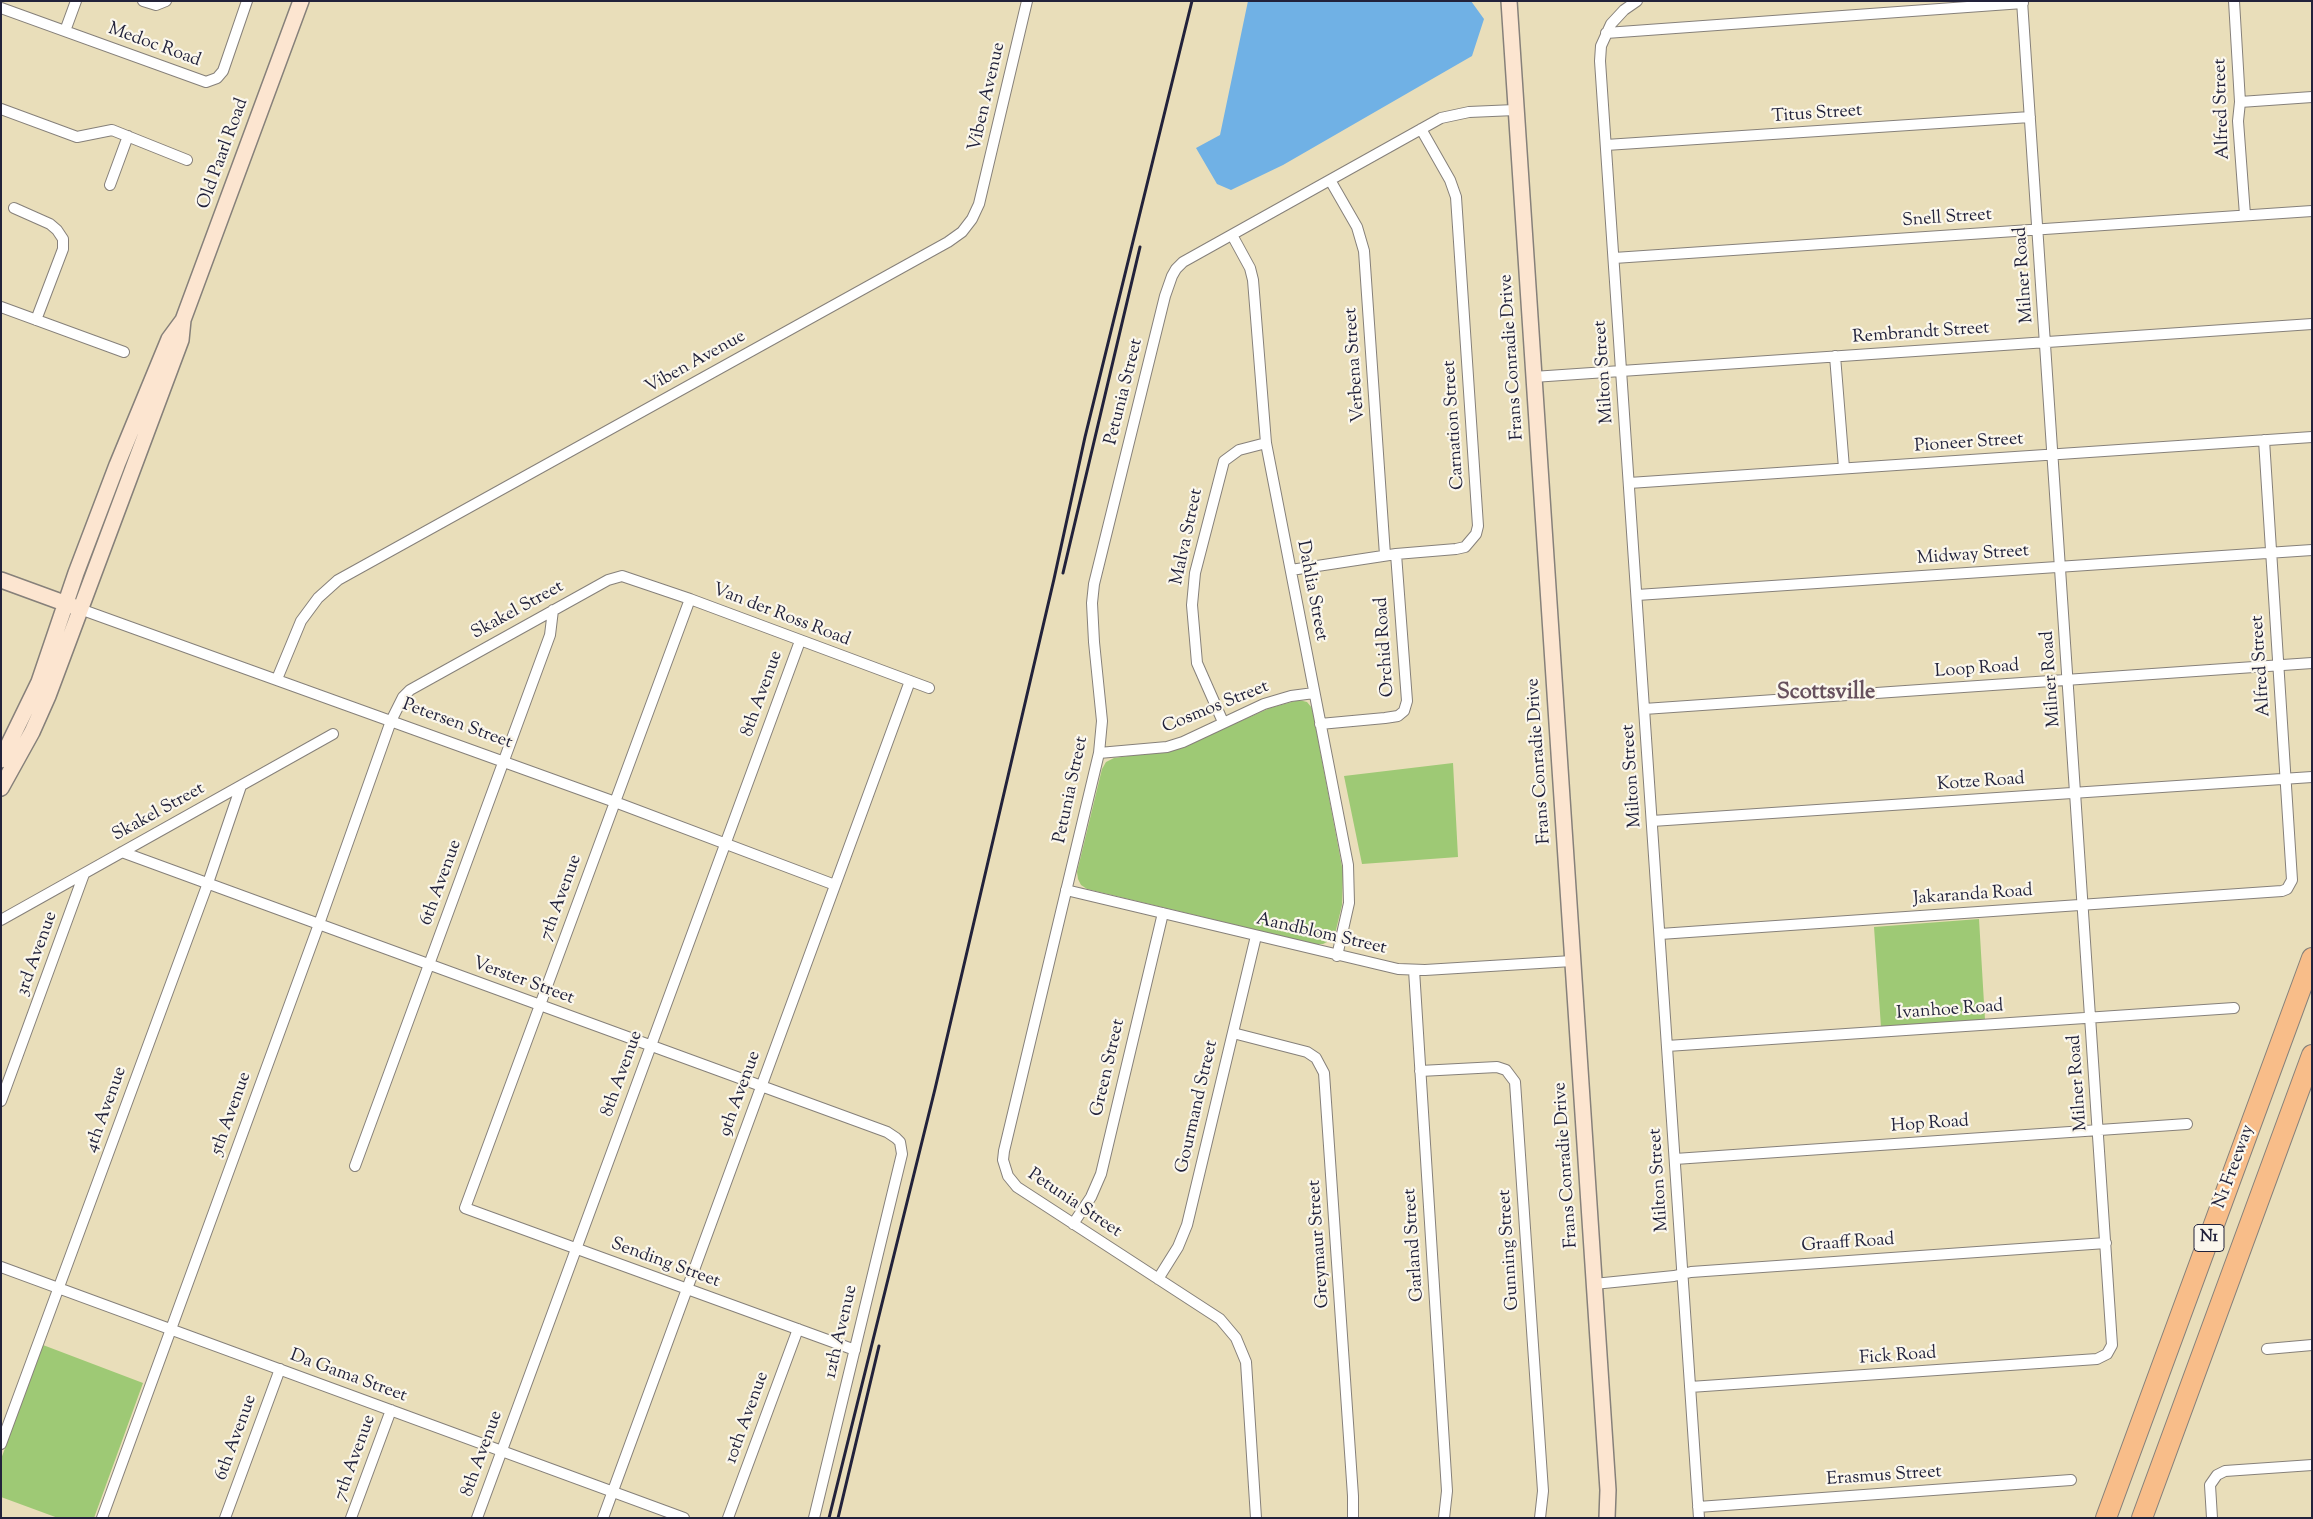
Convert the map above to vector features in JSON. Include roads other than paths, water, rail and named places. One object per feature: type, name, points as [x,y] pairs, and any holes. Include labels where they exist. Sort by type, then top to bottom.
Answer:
[{"type":"highway","name":"N1 Freeway","points":[[2106,1518],[2312,958]]},
{"type":"highway","name":"N1 Freeway","points":[[2142,1518],[2312,1056]]},
{"type":"street","points":[[65,31],[76,1]]},
{"type":"street","points":[[143,1],[156,5],[166,1]]},
{"type":"street","name":"Medoc Road","points":[[1,8],[198,80],[210,81],[217,78],[222,71],[247,1]]},
{"type":"street","name":"Old Paarl Road","points":[[1,788],[40,715],[181,340],[183,320],[301,1]]},
{"type":"street","name":"Viben Avenue","points":[[277,679],[301,621],[318,598],[338,580],[962,232],[972,219],[979,204],[1027,1]]},
{"type":"street","name":"Frans Conradie Drive","points":[[1509,1],[1608,1490],[1607,1518]]},
{"type":"street","points":[[1606,33],[1617,16],[1637,1]]},
{"type":"street","name":"Alfred Street","points":[[2234,1],[2240,102],[2238,121],[2245,215]]},
{"type":"street","points":[[1606,33],[2023,2]]},
{"type":"street","name":"Milner Road","points":[[2023,2],[2106,1243],[2112,1340],[2107,1354]]},
{"type":"street","name":"Milton Street","points":[[1606,33],[1601,46],[1600,61],[1699,1518]]},
{"type":"street","points":[[2240,102],[2312,98]]},
{"type":"street","points":[[1,109],[77,137],[110,130],[187,160]]},
{"type":"street","name":"Petunia Street","points":[[1256,1518],[1246,1362],[1241,1346],[1232,1331],[1220,1319],[1017,1187],[1008,1176],[1003,1160],[1099,753],[1102,721],[1094,642],[1092,602],[1094,584],[1165,296],[1172,276],[1183,262],[1422,128],[1451,115],[1469,112],[1515,110]]},
{"type":"street","name":"Titus Street","points":[[1606,145],[2030,117]]},
{"type":"street","name":"Carnation Street","points":[[1290,570],[1385,555],[1456,549],[1465,546],[1476,534],[1478,526],[1456,197],[1450,180],[1422,128]]},
{"type":"street","points":[[110,185],[128,136]]},
{"type":"street","name":"Verbena Street","points":[[1330,180],[1357,227],[1364,251],[1385,555]]},
{"type":"street","points":[[14,208],[50,224],[63,239],[63,249],[36,320]]},
{"type":"street","name":"Snell Street","points":[[1614,258],[2312,211]]},
{"type":"street","name":"Dahlia Street","points":[[1232,235],[1250,268],[1253,280],[1266,443],[1350,886],[1349,904],[1337,956]]},
{"type":"street","points":[[1,307],[124,352]]},
{"type":"street","name":"Old Paarl Road","points":[[1,760],[39,682],[101,504],[169,339],[183,320]]},
{"type":"street","name":"Rembrandt Street","points":[[1533,377],[2312,324]]},
{"type":"street","points":[[1836,356],[1844,468]]},
{"type":"street","name":"Pioneer Street","points":[[1629,483],[2312,437]]},
{"type":"street","name":"Alfred Street","points":[[2264,440],[2292,880],[2288,889]]},
{"type":"street","name":"Malva Street","points":[[1223,722],[1197,663],[1192,605],[1195,572],[1224,461],[1239,450],[1266,443]]},
{"type":"street","name":"Midway Street","points":[[1637,595],[2312,550]]},
{"type":"street","name":"Orchid Road","points":[[1320,724],[1398,716],[1404,711],[1407,701],[1396,554]]},
{"type":"street","name":"Van der Ross Road","points":[[622,576],[690,599],[929,688]]},
{"type":"street","name":"Skakel Street","points":[[391,721],[397,706],[410,690],[608,580],[622,576]]},
{"type":"street","name":"Petersen Street","points":[[1,580],[615,802],[835,885]]},
{"type":"street","name":"7th Avenue","points":[[465,1208],[690,599]]},
{"type":"street","name":"6th Avenue","points":[[355,1166],[550,635],[553,610]]},
{"type":"street","name":"8th Avenue","points":[[477,1518],[800,641]]},
{"type":"street","name":"Loop Road","points":[[1644,709],[2312,663]]},
{"type":"street","name":"9th Avenue","points":[[603,1518],[910,681]]},
{"type":"street","name":"Cosmos Street","points":[[1099,753],[1167,747],[1183,742],[1264,704],[1291,696],[1314,693]]},
{"type":"street","name":"5th Avenue","points":[[102,1518],[319,924],[391,721]]},
{"type":"street","name":"Skakel Street","points":[[1,920],[332,734]]},
{"type":"street","name":"Kotze Road","points":[[1652,821],[2312,777]]},
{"type":"street","name":"4th Avenue","points":[[1,1444],[208,883],[241,786]]},
{"type":"street","name":"Verster Street","points":[[122,852],[892,1134],[900,1142],[902,1154]]},
{"type":"street","name":"3rd Avenue","points":[[1,1101],[84,874]]},
{"type":"street","name":"Jakaranda Road","points":[[1660,934],[2282,891],[2288,889]]},
{"type":"street","name":"Aandblom Street","points":[[1066,890],[1383,967],[1414,970],[1572,961]]},
{"type":"street","name":"Green Street","points":[[1073,1224],[1092,1197],[1101,1174],[1163,914]]},
{"type":"street","name":"Gourmand Street","points":[[1158,1279],[1178,1248],[1187,1225],[1256,936]]},
{"type":"street","name":"Garland Street","points":[[1414,970],[1447,1491],[1444,1518]]},
{"type":"street","name":"Ivanhoe Road","points":[[1667,1046],[2234,1008]]},
{"type":"street","name":"Greymaur Street","points":[[1233,1033],[1307,1052],[1320,1063],[1324,1073],[1352,1476],[1352,1518]]},
{"type":"street","name":"Gunning Street","points":[[1420,1071],[1497,1066],[1510,1074],[1515,1082],[1543,1491],[1540,1518]]},
{"type":"street","name":"Hop Road","points":[[1675,1159],[2187,1124]]},
{"type":"street","name":"12th Avenue","points":[[814,1518],[902,1154]]},
{"type":"street","name":"Sending Street","points":[[465,1208],[855,1350]]},
{"type":"street","name":"Graaff Road","points":[[1594,1284],[1683,1274],[2106,1243]]},
{"type":"street","name":"Da Gama Street","points":[[1,1267],[684,1518]]},
{"type":"street","name":"10th Avenue","points":[[728,1518],[798,1329]]},
{"type":"street","points":[[2266,1349],[2312,1345]]},
{"type":"street","name":"Fick Road","points":[[1690,1387],[2097,1360],[2107,1354]]},
{"type":"street","name":"6th Avenue","points":[[225,1518],[280,1369]]},
{"type":"street","name":"7th Avenue","points":[[351,1518],[391,1410]]},
{"type":"street","points":[[2212,1518],[2211,1481],[2224,1471],[2312,1465]]},
{"type":"street","name":"Erasmus Street","points":[[1698,1507],[2071,1480]]},
{"type":"water","points":[[1248,1],[1471,1],[1484,19],[1472,56],[1283,165],[1231,190],[1217,184],[1196,148],[1220,135]]},
{"type":"railway","points":[[829,1518],[935,1089],[1054,579],[1085,437],[1192,1]]},
{"type":"railway","points":[[1063,573],[1140,247]]},
{"type":"railway","points":[[838,1518],[879,1346]]},
{"type":"district","name":"Scottsville","points":[[1826,694]]}]
